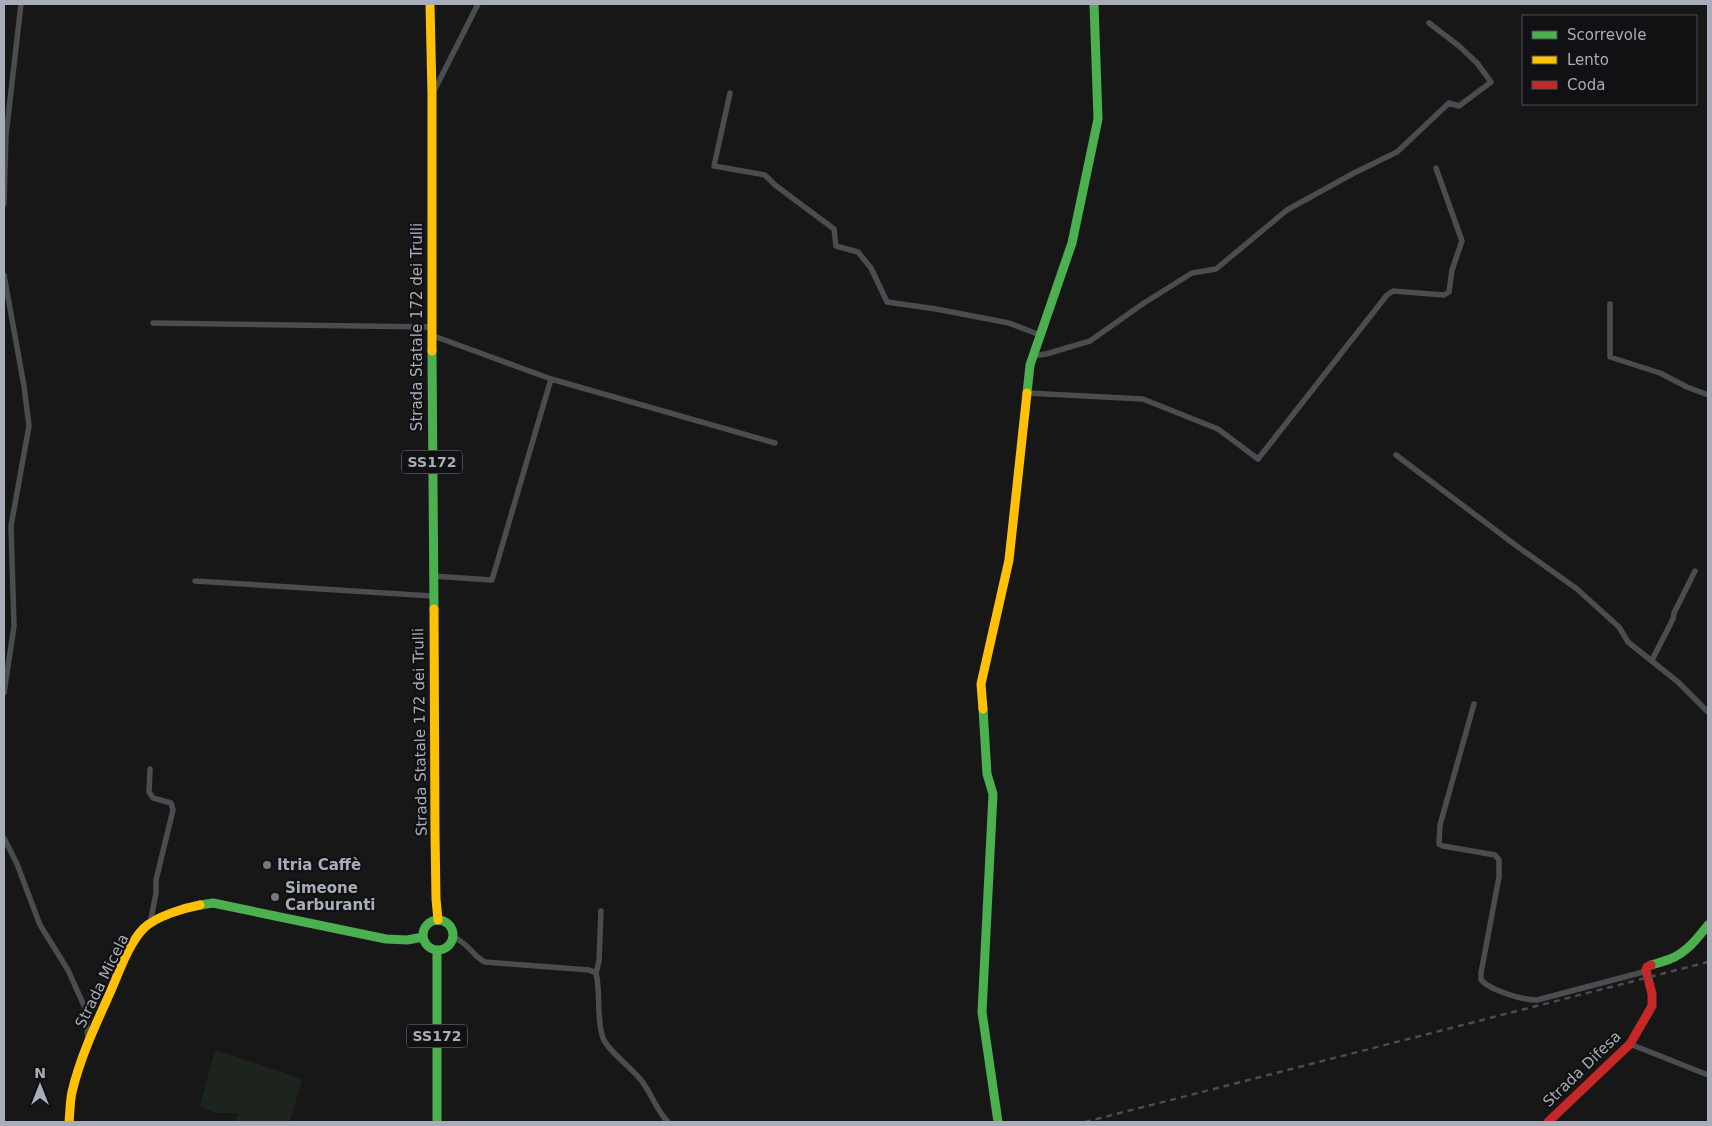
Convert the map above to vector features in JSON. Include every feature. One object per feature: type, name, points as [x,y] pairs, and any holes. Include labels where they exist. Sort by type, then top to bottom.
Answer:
[{"type":"main road","name":"Strada Statale 172 dei Trulli","points":[[430,4],[432,96],[432,596],[436,899],[438,920]]},
{"type":"main road","points":[[998,1122],[982,1012],[993,794],[987,774],[981,684],[1010,560],[1030,365],[1072,243],[1098,119],[1094,4]]},
{"type":"main road","name":"Strada Micela","points":[[69,1122],[72,1092],[88,1041],[128,952],[135,940],[149,925],[182,908],[213,903],[386,939],[407,940],[423,937]]},
{"type":"main road","points":[[434,920],[438,920],[448,923],[453,937],[452,942],[446,948],[437,950],[428,946],[423,937],[426,925],[434,920]]},
{"type":"main road","points":[[1647,971],[1649,966],[1670,959],[1685,950],[1708,925]]},
{"type":"main road","name":"SS172","points":[[437,950],[437,1122]]},
{"type":"main road","name":"Strada Difesa","points":[[1548,1122],[1630,1044],[1652,1006],[1652,994],[1647,971]]},
{"type":"street","points":[[4,204],[6,135],[21,4]]},
{"type":"street","points":[[432,96],[478,4]]},
{"type":"street","points":[[1033,356],[1090,341],[1144,303],[1192,273],[1216,269],[1287,210],[1397,152],[1449,103],[1459,106],[1490,82],[1477,62],[1429,23]]},
{"type":"street","points":[[730,94],[714,166],[765,174],[775,185],[834,229],[836,246],[858,252],[871,268],[887,302],[1009,323],[1040,335]]},
{"type":"street","points":[[1027,394],[1143,399],[1218,429],[1258,459],[1387,295],[1393,291],[1444,295],[1449,292],[1452,270],[1462,241],[1436,168]]},
{"type":"street","points":[[4,275],[24,386],[29,426],[11,526],[14,626],[4,692]]},
{"type":"street","points":[[1610,304],[1610,357],[1660,373],[1708,395]]},
{"type":"street","points":[[153,324],[431,331],[550,379],[775,444]]},
{"type":"street","points":[[432,576],[492,580],[550,379]]},
{"type":"street","points":[[1396,455],[1577,589],[1619,627],[1628,642],[1678,682],[1708,712]]},
{"type":"street","points":[[1652,660],[1673,620],[1674,612],[1695,571]]},
{"type":"street","points":[[195,581],[432,596]]},
{"type":"street","points":[[1474,704],[1440,825],[1438,840],[1439,844],[1443,846],[1495,855],[1499,860],[1499,877],[1481,980],[1492,988],[1519,998],[1537,1000],[1647,971]]},
{"type":"street","points":[[149,925],[156,893],[156,880],[173,810],[171,803],[153,798],[149,792],[150,769]]},
{"type":"street","points":[[4,838],[17,864],[40,925],[68,970],[85,1008],[88,1041]]},
{"type":"street","points":[[601,911],[599,961],[596,973],[603,1038],[608,1046],[641,1080],[661,1115],[668,1122]]},
{"type":"street","points":[[453,937],[468,946],[485,962],[589,970],[596,973]]},
{"type":"street","points":[[1630,1044],[1708,1075]]},
{"type":"shaded area","points":[[215,1050],[302,1079],[290,1122],[235,1122],[238,1113],[216,1113],[200,1106]]},
{"type":"railway","points":[[1085,1122],[1708,962]]},
{"type":"traffic: fast","points":[[1027,393],[1030,365],[1072,243],[1098,119],[1094,4]]},
{"type":"traffic: fast","points":[[432,351],[434,609]]},
{"type":"traffic: fast","points":[[983,709],[987,774],[993,794],[982,1012],[998,1122]]},
{"type":"traffic: fast","points":[[200,905],[213,903],[386,939],[407,940],[423,937]]},
{"type":"traffic: fast","points":[[438,920],[449,924],[453,935],[449,946],[438,950],[427,946],[423,935],[427,924],[438,920]]},
{"type":"traffic: fast","points":[[1651,965],[1681,953],[1708,925]]},
{"type":"traffic: fast","points":[[437,950],[437,1122]]},
{"type":"traffic: slow","points":[[430,4],[432,351]]},
{"type":"traffic: slow","points":[[983,709],[981,684],[1009,560],[1027,393]]},
{"type":"traffic: slow","points":[[434,609],[435,833],[438,920]]},
{"type":"traffic: slow","points":[[69,1122],[70,1103],[75,1079],[93,1030],[133,942],[144,928],[163,916],[200,905]]},
{"type":"traffic: jam","points":[[1548,1122],[1630,1044],[1652,1006],[1652,994],[1646,970],[1651,965]]},
{"type":"place","name":"Itria Caffè","points":[[267,865]]},
{"type":"place","name":"Simeone Carburanti","points":[[275,897]]}]
